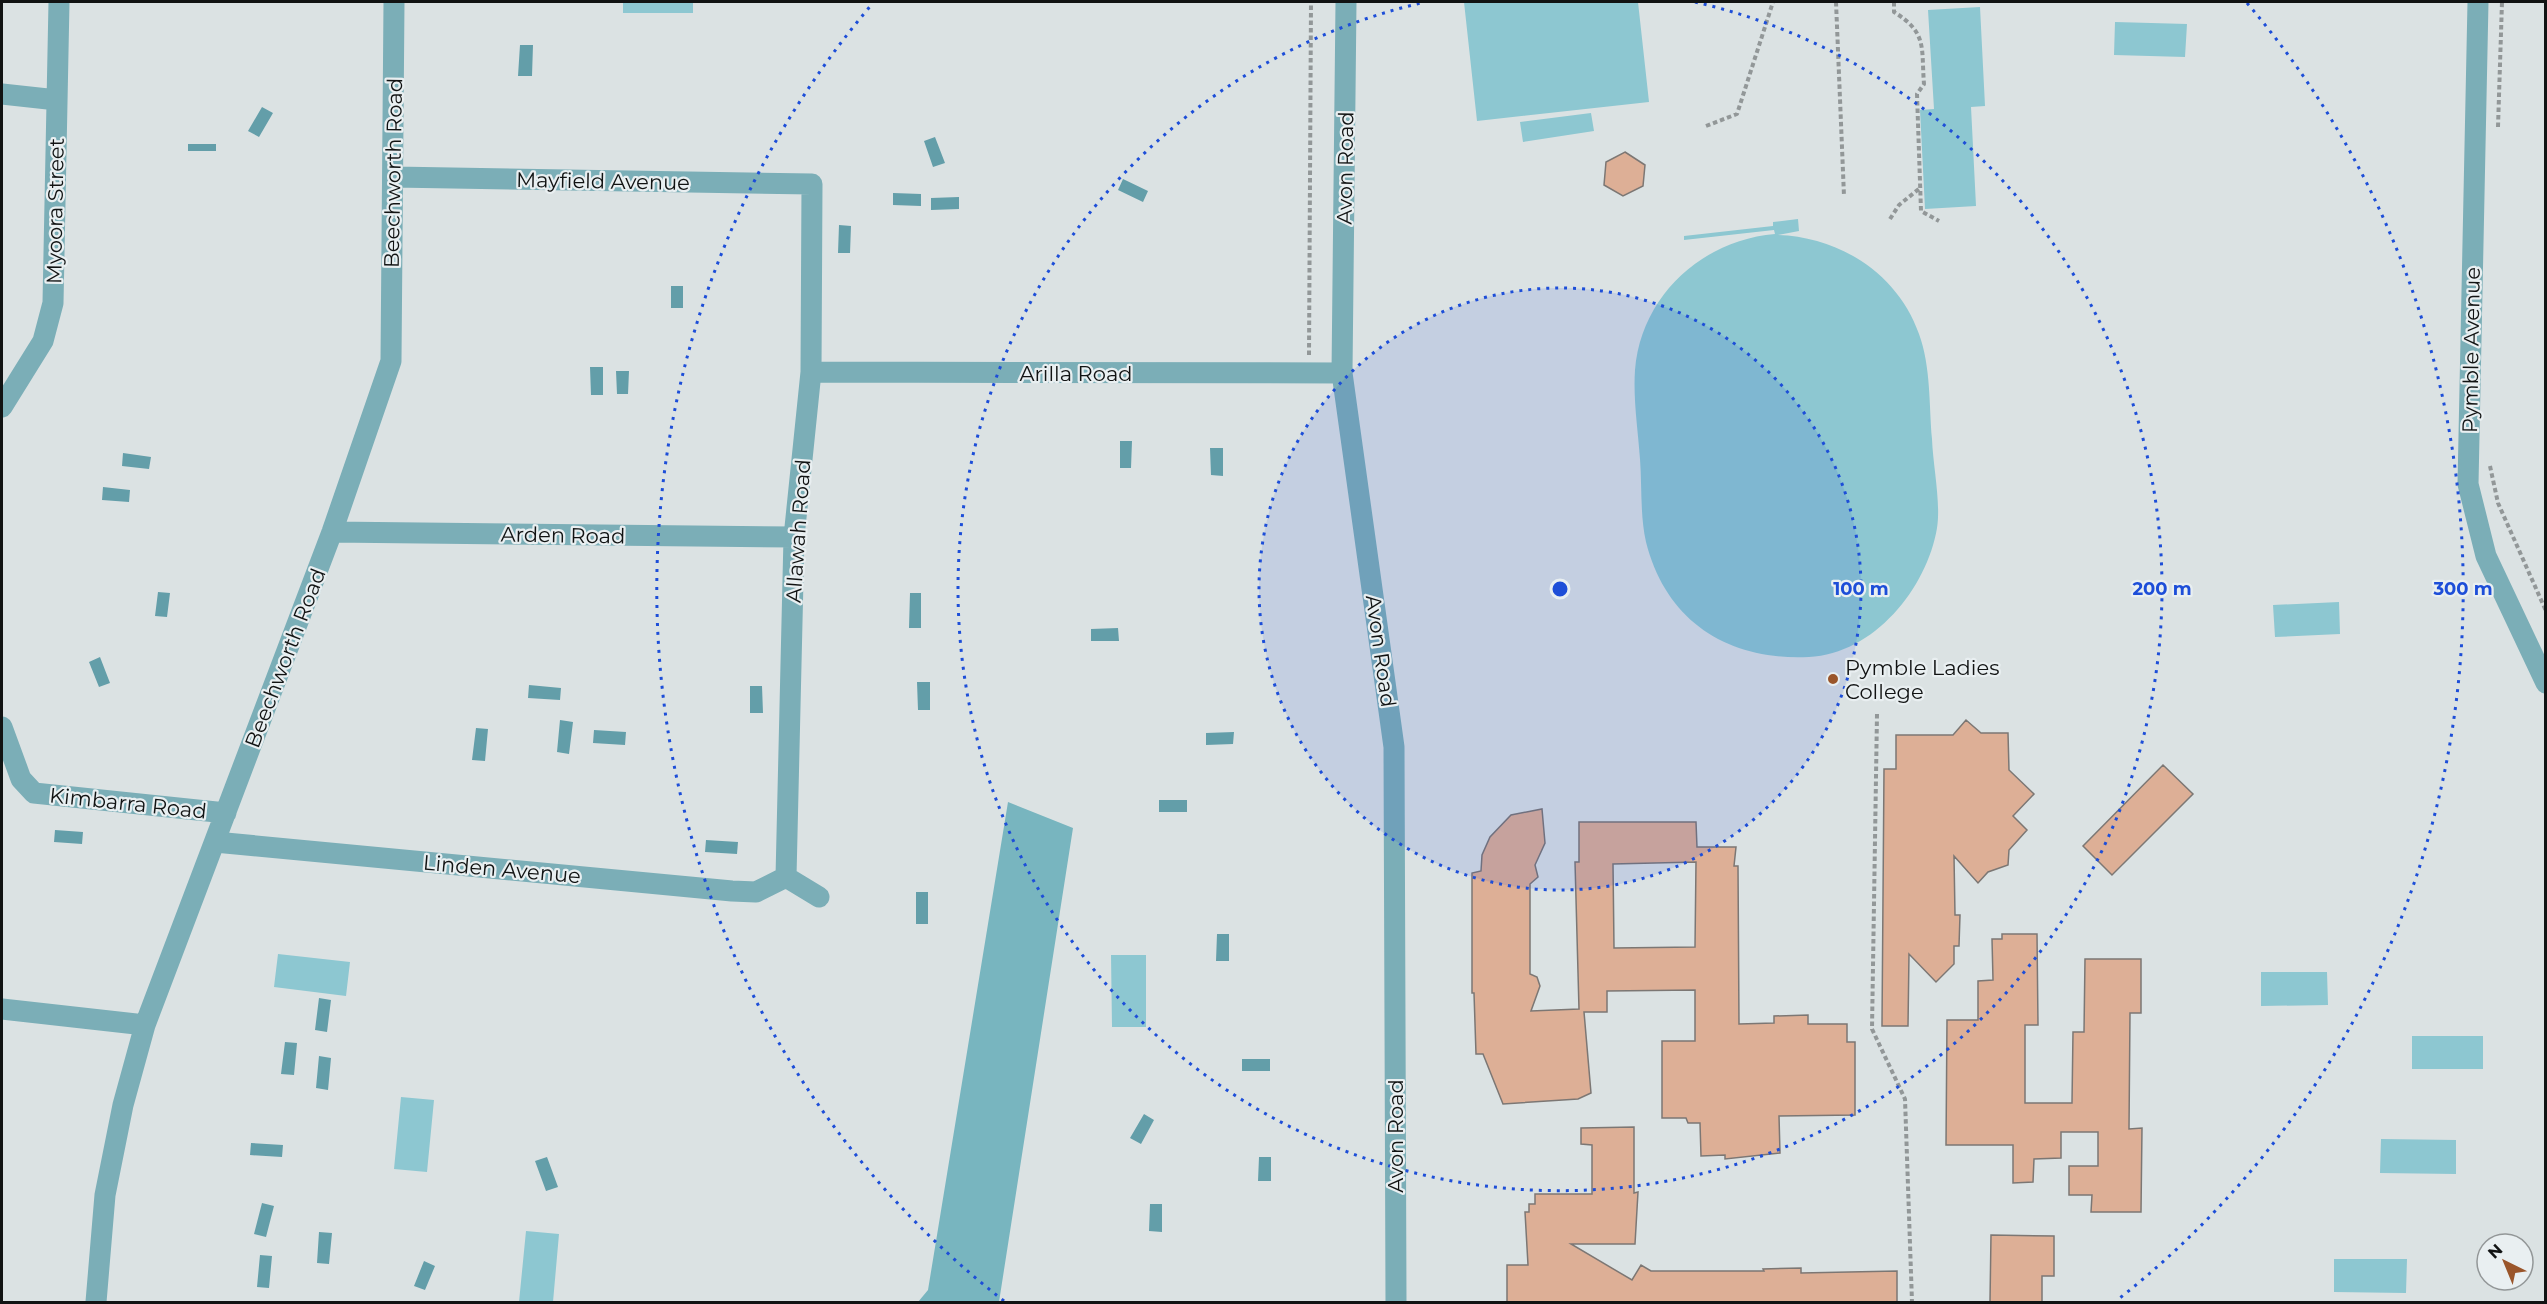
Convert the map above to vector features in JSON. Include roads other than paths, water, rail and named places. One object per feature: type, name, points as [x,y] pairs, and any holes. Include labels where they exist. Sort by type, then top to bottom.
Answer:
[{"type":"street","name":"Myoora Street","points":[[2,407],[43,341],[53,303],[59,2]]},
{"type":"street","name":"Beechworth Road","points":[[96,1302],[105,1195],[123,1106],[145,1025],[332,532],[391,361],[394,2]]},
{"type":"street","name":"Avon Road","points":[[1346,2],[1341,373],[1394,747],[1396,1302]]},
{"type":"street","name":"Pymble Avenue","points":[[2478,2],[2468,484],[2486,556],[2546,683]]},
{"type":"street","points":[[2,94],[57,100]]},
{"type":"street","name":"Mayfield Avenue","points":[[394,177],[812,184]]},
{"type":"street","name":"Allawah Road","points":[[786,877],[794,537],[811,372],[812,184]]},
{"type":"street","name":"Arilla Road","points":[[811,372],[1341,373]]},
{"type":"street","name":"Arden Road","points":[[332,532],[794,537]]},
{"type":"street","name":"Kimbarra Road","points":[[2,726],[21,779],[34,793],[226,813]]},
{"type":"street","name":"Linden Avenue","points":[[215,842],[732,891],[756,892],[786,877]]},
{"type":"street","points":[[786,877],[819,897]]},
{"type":"street","points":[[2,1009],[145,1025]]},
{"type":"place","name":"Pymble Ladies College","points":[[1833,679]]}]
